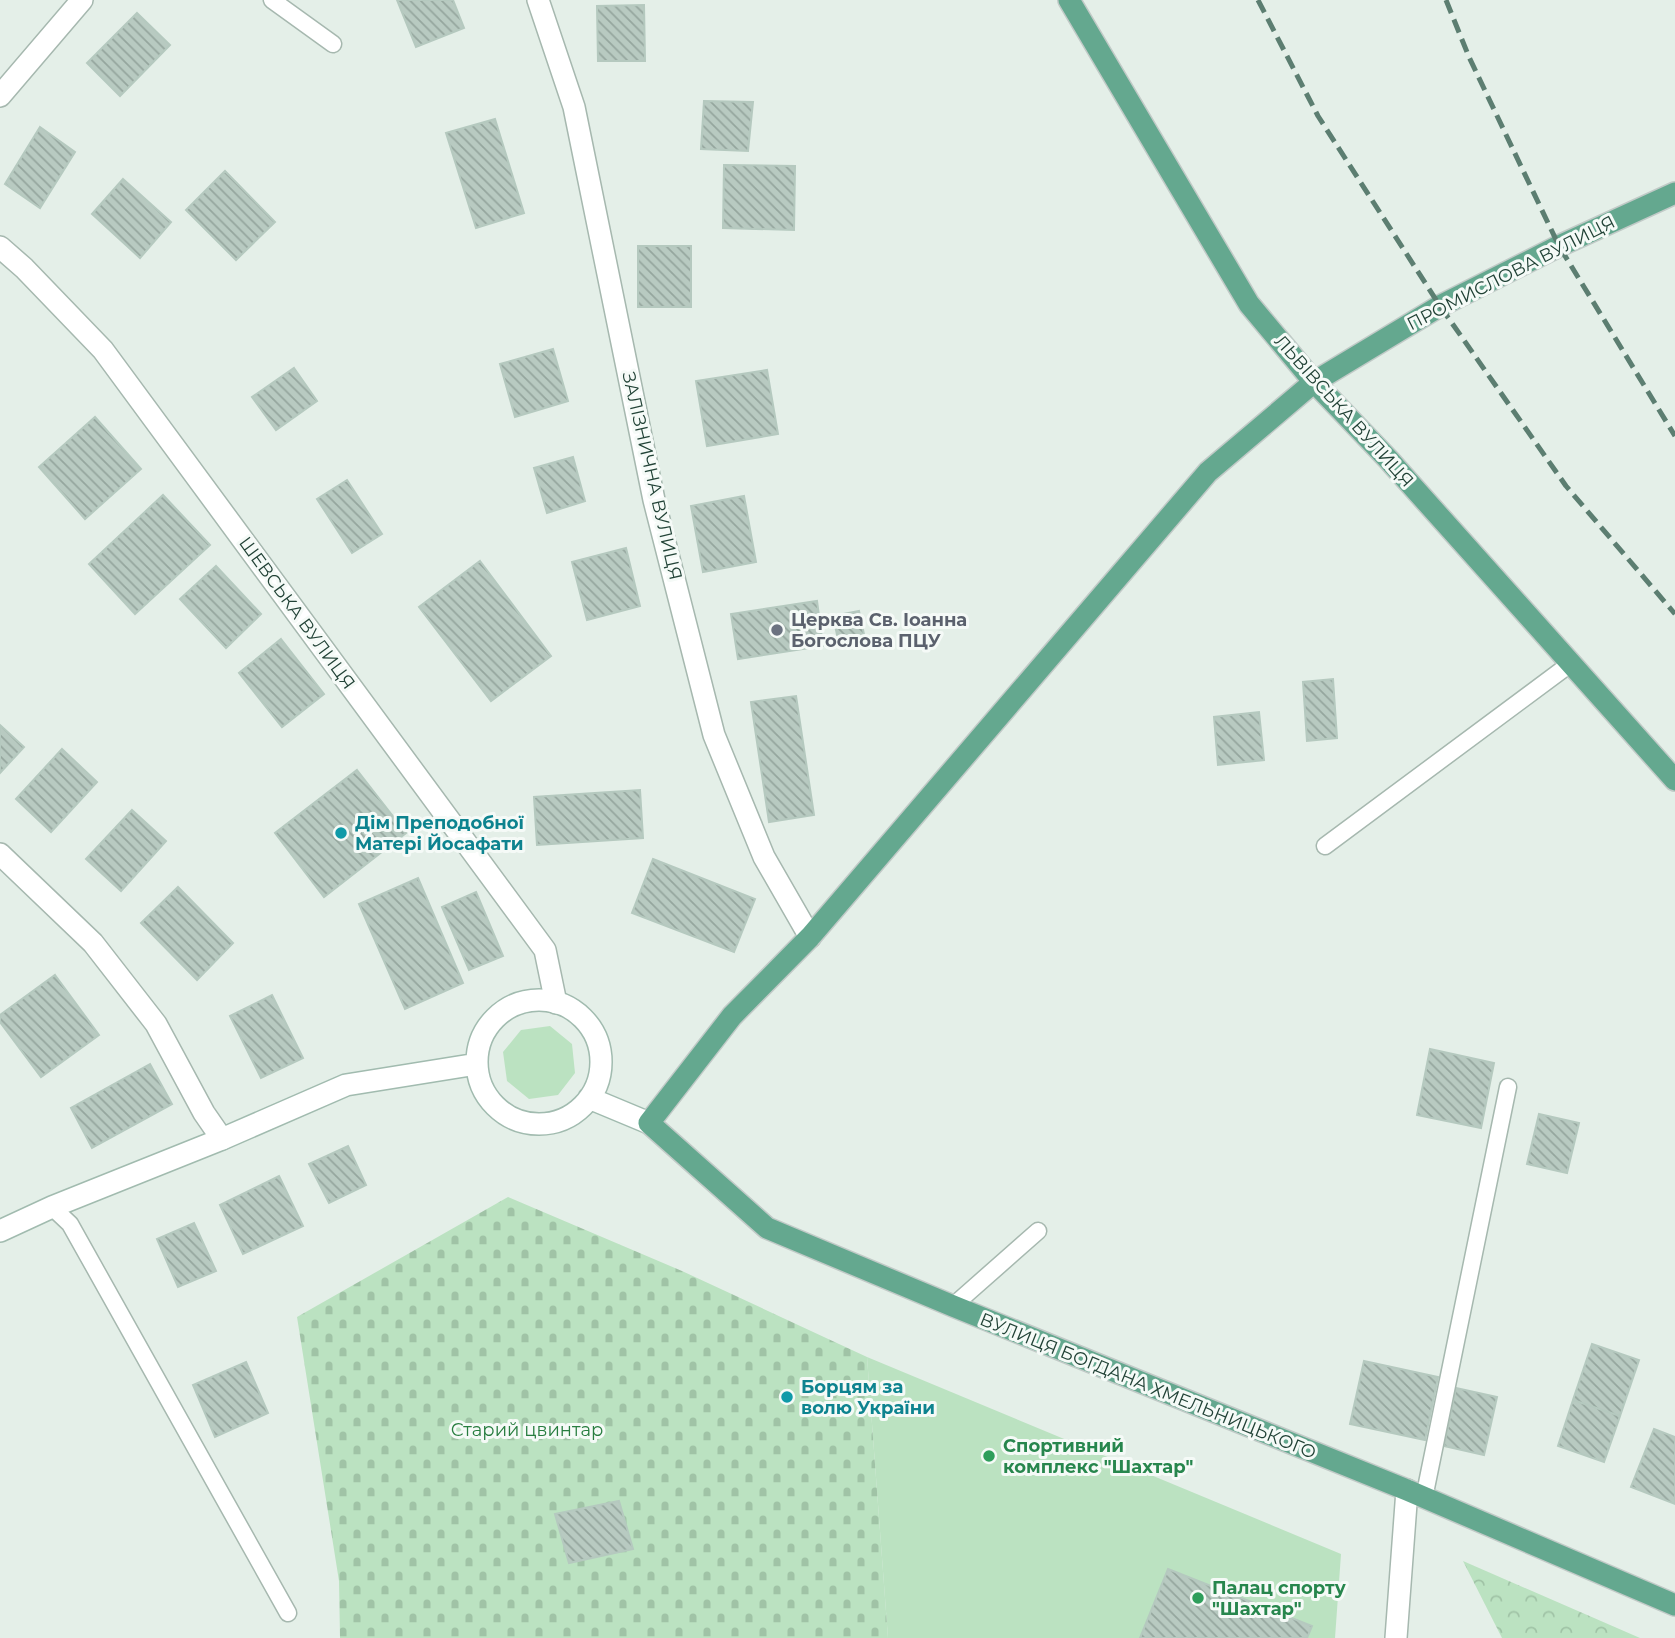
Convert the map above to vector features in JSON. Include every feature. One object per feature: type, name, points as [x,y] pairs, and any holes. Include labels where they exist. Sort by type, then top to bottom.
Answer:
[{"type":"main road","name":"ЛЬВІВСЬКА ВУЛИЦЯ","points":[[1069,0],[1249,304],[1314,382],[1388,459],[1675,780]]},
{"type":"main road","name":"ПРОМИСЛОВА ВУЛИЦЯ","points":[[649,1124],[732,1016],[810,937],[1208,472],[1314,382],[1440,306],[1559,246],[1675,193]]},
{"type":"main road","name":"ВУЛИЦЯ БОГДАНА ХМЕЛЬНИЦЬКОГО","points":[[649,1124],[767,1228],[1415,1494],[1675,1605]]},
{"type":"street","points":[[0,96],[82,0]]},
{"type":"street","name":"ЗАЛІЗНИЧНА ВУЛИЦЯ","points":[[538,0],[574,107],[654,500],[714,735],[764,857],[810,937]]},
{"type":"street","name":"ШЕВСЬКА ВУЛИЦЯ","points":[[0,247],[24,268],[103,351],[545,950],[556,1003]]},
{"type":"street","points":[[0,853],[93,943],[133,994],[156,1024],[204,1113],[222,1139]]},
{"type":"street","points":[[537,1000],[556,1003],[574,1011],[597,1042],[601,1061],[598,1080],[589,1098],[576,1112],[559,1121],[540,1124],[521,1122],[504,1113],[489,1100],[480,1083],[477,1064],[479,1044],[488,1027],[501,1013],[518,1004],[537,1000]]},
{"type":"street","points":[[0,1231],[346,1085],[477,1064]]},
{"type":"street","points":[[589,1098],[649,1124]]},
{"type":"street","points":[[1396,1638],[1415,1494]]},
{"type":"lane","points":[[272,0],[333,44]]},
{"type":"lane","points":[[1325,846],[1570,664]]},
{"type":"lane","points":[[1415,1494],[1508,1087]]},
{"type":"lane","points":[[52,1207],[70,1224],[288,1614]]},
{"type":"lane","points":[[953,1306],[1038,1231]]},
{"type":"green space","points":[[550,1026],[572,1044],[575,1073],[558,1095],[529,1099],[507,1081],[503,1052],[521,1030]]},
{"type":"green space","name":"Старий цвинтар","points":[[508,1197],[682,1271],[867,1357],[888,1638],[340,1638],[339,1581],[297,1317]]},
{"type":"green space","name":"Спортивний комплекс \"Шахтар\"","points":[[867,1357],[1341,1554],[1335,1638],[888,1638]]},
{"type":"green space","points":[[1463,1561],[1640,1638],[1502,1638]]},
{"type":"building","points":[[397,0],[453,0],[464,28],[416,47]]},
{"type":"building","points":[[644,5],[645,61],[598,61],[597,6]]},
{"type":"building","points":[[137,13],[170,45],[120,96],[87,63]]},
{"type":"building","points":[[704,101],[753,102],[748,151],[701,149]]},
{"type":"building","points":[[495,119],[524,213],[476,228],[446,133]]},
{"type":"building","points":[[40,127],[75,152],[40,208],[5,184]]},
{"type":"building","points":[[724,165],[795,166],[794,230],[723,228]]},
{"type":"building","points":[[225,171],[275,222],[236,260],[186,210]]},
{"type":"building","points":[[123,179],[171,222],[140,258],[92,214]]},
{"type":"building","points":[[638,246],[691,246],[691,307],[638,307]]},
{"type":"building","points":[[553,349],[568,401],[515,417],[500,364]]},
{"type":"building","points":[[294,368],[317,401],[276,430],[252,397]]},
{"type":"building","points":[[767,370],[778,434],[707,446],[696,381]]},
{"type":"building","points":[[95,417],[141,469],[85,519],[39,467]]},
{"type":"building","points":[[573,457],[585,501],[547,513],[534,468]]},
{"type":"building","points":[[347,480],[382,534],[352,553],[317,499]]},
{"type":"building","points":[[163,495],[210,545],[135,614],[89,564]]},
{"type":"building","points":[[744,496],[756,562],[703,572],[691,506]]},
{"type":"building","points":[[626,548],[640,606],[587,620],[572,562]]},
{"type":"building","points":[[480,561],[551,656],[491,701],[419,607]]},
{"type":"building","points":[[216,566],[261,614],[226,648],[180,599]]},
{"type":"building","name":"Церква Св. Іоанна Богослова ПЦУ","points":[[817,601],[823,646],[738,659],[731,614]]},
{"type":"building","points":[[859,611],[865,639],[839,644],[833,616]]},
{"type":"building","points":[[281,639],[324,694],[282,727],[239,673]]},
{"type":"building","points":[[1333,679],[1337,738],[1307,741],[1303,682]]},
{"type":"building","points":[[796,696],[814,815],[769,822],[751,702]]},
{"type":"building","points":[[1259,712],[1264,760],[1218,765],[1214,717]]},
{"type":"building","points":[[0,725],[24,747],[0,773]]},
{"type":"building","points":[[62,749],[97,782],[51,832],[16,799]]},
{"type":"building","name":"Дім Преподобної Матері Йосафати","points":[[357,770],[406,833],[324,897],[275,833]]},
{"type":"building","points":[[640,790],[643,838],[537,845],[534,797]]},
{"type":"building","points":[[132,810],[166,841],[121,891],[86,859]]},
{"type":"building","points":[[653,859],[755,899],[734,952],[632,913]]},
{"type":"building","points":[[418,878],[463,983],[405,1009],[359,904]]},
{"type":"building","points":[[178,887],[233,943],[197,980],[141,923]]},
{"type":"building","points":[[476,892],[503,956],[469,970],[442,907]]},
{"type":"building","points":[[55,975],[99,1035],[41,1077],[0,1022],[0,1015]]},
{"type":"building","points":[[272,995],[303,1058],[261,1078],[230,1016]]},
{"type":"building","points":[[1430,1049],[1494,1063],[1481,1128],[1417,1115]]},
{"type":"building","points":[[150,1064],[172,1104],[92,1148],[71,1108]]},
{"type":"building","points":[[1539,1114],[1579,1123],[1567,1173],[1527,1164]]},
{"type":"building","points":[[348,1146],[366,1185],[329,1203],[309,1164]]},
{"type":"building","points":[[279,1176],[303,1226],[243,1254],[220,1205]]},
{"type":"building","points":[[194,1223],[216,1271],[178,1287],[157,1239]]},
{"type":"building","points":[[1592,1344],[1639,1360],[1620,1416],[1573,1400]]},
{"type":"building","points":[[1364,1361],[1438,1377],[1425,1440],[1350,1424]]},
{"type":"building","points":[[246,1362],[268,1413],[215,1437],[193,1385]]},
{"type":"building","points":[[1456,1388],[1497,1397],[1484,1455],[1444,1446]]},
{"type":"building","points":[[1573,1400],[1620,1416],[1604,1462],[1558,1446]]},
{"type":"building","points":[[1654,1429],[1675,1437],[1675,1504],[1631,1487]]},
{"type":"building","points":[[619,1501],[633,1549],[569,1563],[555,1514]]},
{"type":"building","name":"Палац спорту \"Шахтар\"","points":[[1168,1569],[1312,1626],[1307,1638],[1140,1638]]},
{"type":"railway","points":[[1258,0],[1318,116],[1440,306],[1566,486],[1675,614]]},
{"type":"railway","points":[[1446,0],[1469,57],[1559,246],[1675,436]]},
{"type":"place","name":"Церква Св. Іоанна Богослова ПЦУ","points":[[777,630]]},
{"type":"place","name":"Дім Преподобної Матері Йосафати","points":[[341,833]]},
{"type":"place","name":"Борцям за волю України","points":[[787,1397]]},
{"type":"place","name":"Спортивний комплекс \"Шахтар\"","points":[[989,1456]]},
{"type":"place","name":"Палац спорту \"Шахтар\"","points":[[1198,1598]]}]
